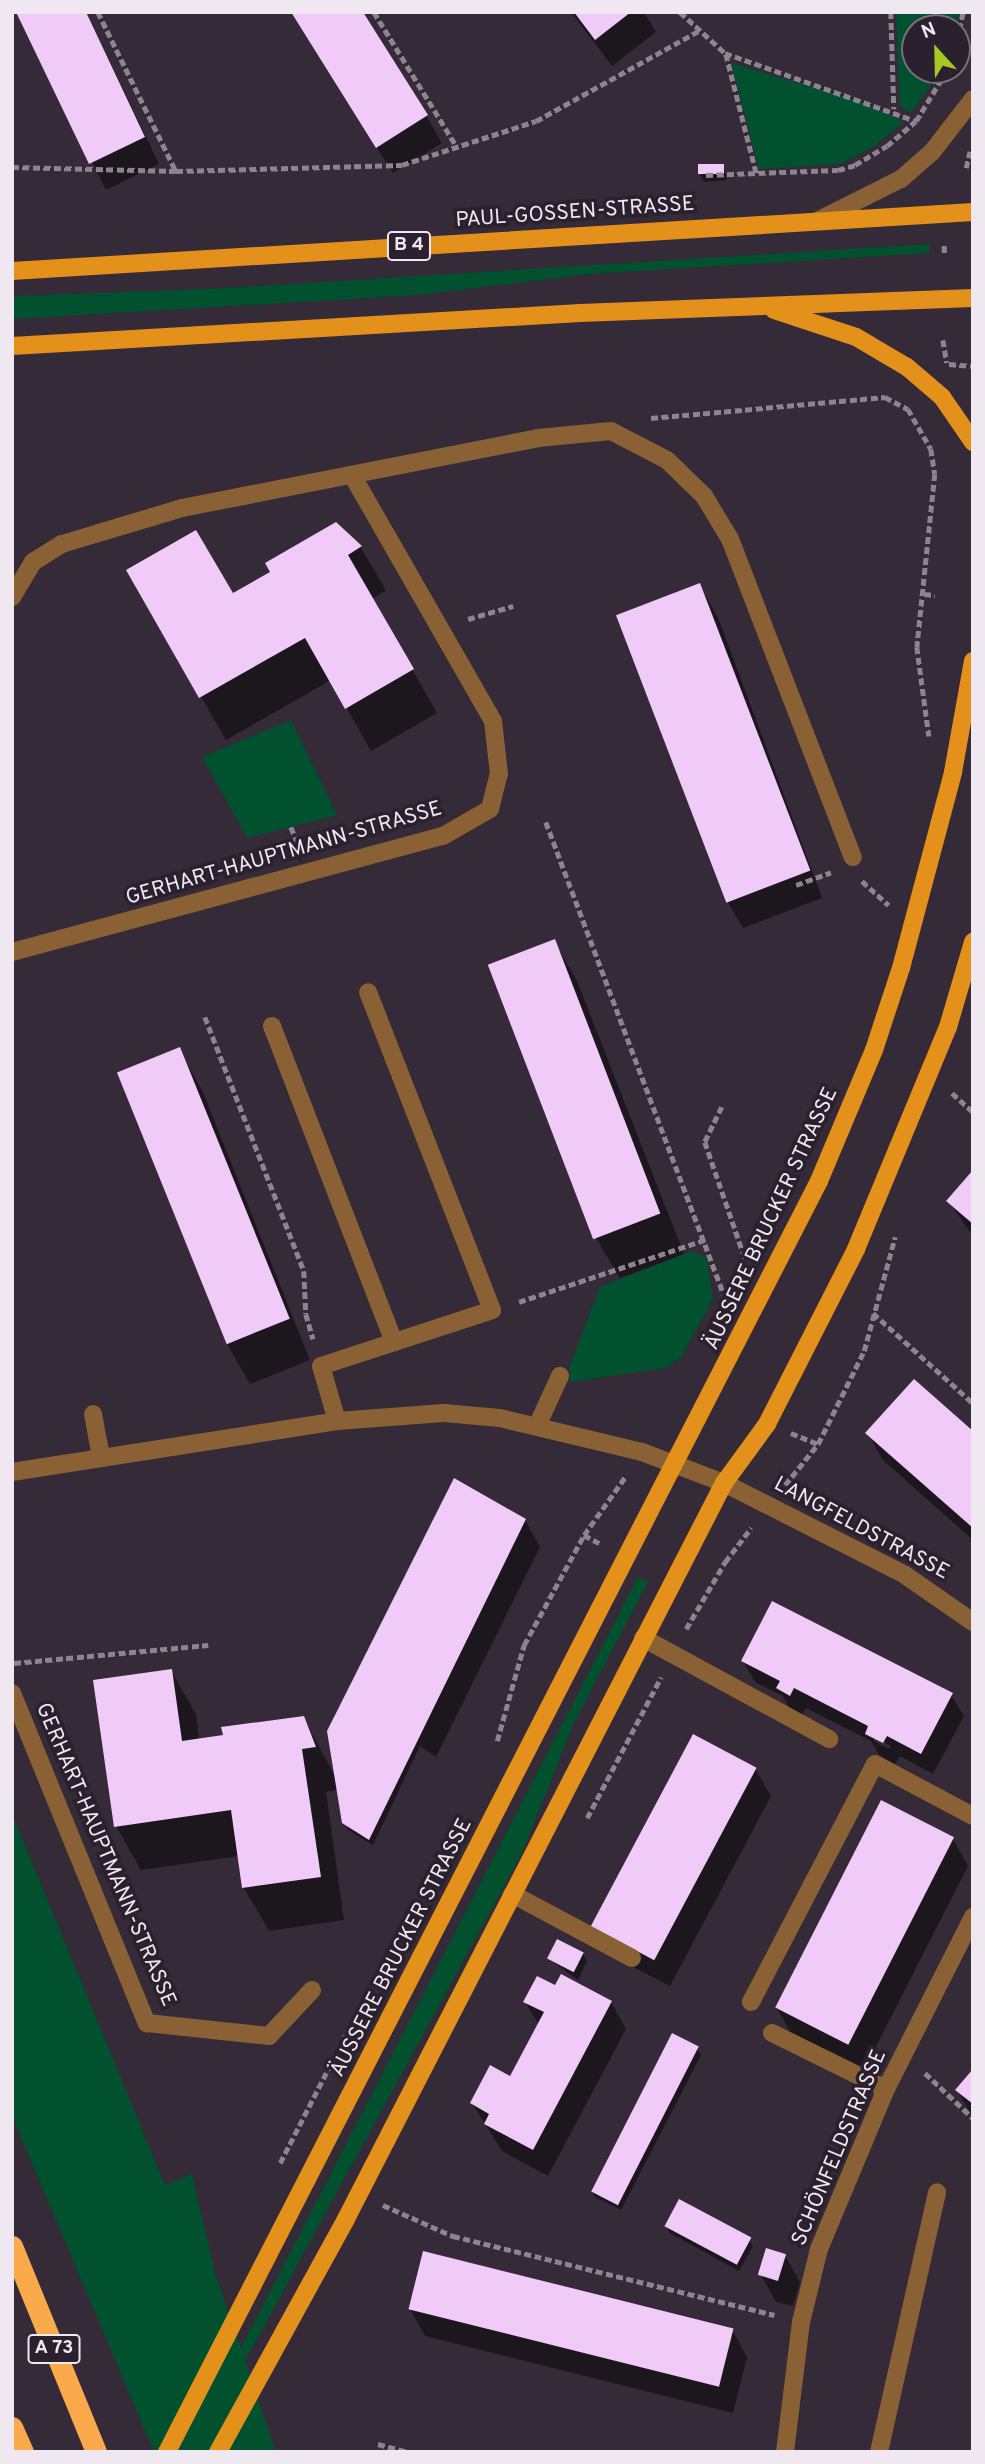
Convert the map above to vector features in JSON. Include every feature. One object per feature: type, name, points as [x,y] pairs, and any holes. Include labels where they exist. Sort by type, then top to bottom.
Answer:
[{"type":"highway","name":"A 73","points":[[12,2246],[96,2452]]},
{"type":"highway","points":[[12,2427],[23,2452]]},
{"type":"main road","name":"PAUL-GOSSEN-STRASSE","points":[[12,271],[973,212]]},
{"type":"main road","points":[[12,346],[764,306],[973,298]]},
{"type":"main road","points":[[764,306],[856,337],[888,355],[942,397],[973,442]]},
{"type":"main road","name":"ÄUSSERE BRUCKER STRASSE","points":[[167,2452],[786,1252],[874,1050],[930,870],[973,661]]},
{"type":"main road","points":[[218,2452],[346,2219],[724,1483],[767,1424],[856,1249],[948,1027],[973,943]]},
{"type":"street","points":[[814,223],[901,179],[932,152],[973,99]]},
{"type":"street","points":[[12,597],[18,572],[46,553],[81,536],[182,508],[353,477],[538,438],[611,431],[667,460],[704,495],[730,539],[853,857]]},
{"type":"street","name":"GERHART-HAUPTMANN-STRASSE","points":[[12,952],[443,836],[490,809],[499,774],[493,721],[353,477]]},
{"type":"street","points":[[337,1420],[321,1366],[492,1310],[368,992]]},
{"type":"street","points":[[272,1026],[394,1342]]},
{"type":"street","points":[[538,1424],[560,1376]]},
{"type":"street","points":[[12,1472],[337,1420],[444,1413],[538,1424],[675,1464],[724,1483]]},
{"type":"street","points":[[93,1414],[101,1457]]},
{"type":"street","name":"LANGFELDSTRASSE","points":[[724,1483],[905,1575],[973,1622]]},
{"type":"street","points":[[643,1638],[829,1738]]},
{"type":"street","name":"GERHART-HAUPTMANN-STRASSE","points":[[12,1693],[147,2024],[269,2036],[312,1990]]},
{"type":"street","points":[[751,2002],[875,1764],[973,1816]]},
{"type":"street","points":[[512,1894],[632,1958]]},
{"type":"street","name":"SCHÖNFELDSTRASSE","points":[[785,2452],[801,2322],[819,2249],[886,2089],[973,1917]]},
{"type":"street","points":[[772,2033],[886,2089]]},
{"type":"street","points":[[879,2452],[937,2192]]},
{"type":"path","points":[[98,12],[176,171]]},
{"type":"path","points":[[374,12],[457,147]]},
{"type":"path","points":[[680,12],[725,53],[894,110],[916,121]]},
{"type":"path","points":[[891,12],[894,110]]},
{"type":"path","points":[[12,167],[176,171],[402,165],[536,121],[700,30]]},
{"type":"path","points":[[725,53],[757,176]]},
{"type":"path","points":[[706,175],[757,176],[838,170],[855,165],[887,146],[916,121],[938,84]]},
{"type":"path","points":[[944,243],[944,253]]},
{"type":"path","points":[[947,364],[973,366]]},
{"type":"path","points":[[611,431],[629,420],[885,397],[908,409],[931,449],[935,474],[917,647],[927,746]]},
{"type":"path","points":[[924,594],[935,595]]},
{"type":"path","points":[[484,617],[513,606]]},
{"type":"path","points":[[546,822],[707,1238],[727,1304],[733,1294]]},
{"type":"path","points":[[291,827],[300,848]]},
{"type":"path","points":[[853,857],[864,885],[890,906]]},
{"type":"path","points":[[796,886],[823,876]]},
{"type":"path","points":[[886,917],[893,893]]},
{"type":"path","points":[[205,1017],[304,1271],[306,1314],[321,1366]]},
{"type":"path","points":[[947,1104],[956,1081]]},
{"type":"path","points":[[951,1093],[973,1112]]},
{"type":"path","points":[[722,1107],[705,1142],[748,1265],[754,1253]]},
{"type":"path","points":[[797,1470],[818,1444],[864,1351],[897,1228]]},
{"type":"path","points":[[540,1295],[707,1238]]},
{"type":"path","points":[[873,1313],[973,1403]]},
{"type":"path","points":[[787,1432],[818,1444]]},
{"type":"path","points":[[494,1755],[524,1645],[608,1499]]},
{"type":"path","points":[[12,1663],[208,1645]]},
{"type":"path","points":[[274,2175],[354,2019]]},
{"type":"path","points":[[904,2054],[973,2118]]},
{"type":"path","points":[[382,2204],[453,2236],[801,2322]]},
{"type":"path","points":[[378,2444],[407,2452]]},
{"type":"green space","points":[[896,12],[959,12],[901,14],[901,84],[931,84],[911,113],[900,106]]},
{"type":"green space","points":[[731,63],[862,102],[904,122],[873,147],[840,164],[759,169]]},
{"type":"green space","points":[[929,244],[929,253],[591,274],[417,295],[12,319],[12,296],[209,289]]},
{"type":"green space","points":[[291,720],[337,815],[247,838],[202,757]]},
{"type":"green space","points":[[692,1251],[707,1258],[713,1299],[681,1357],[666,1368],[570,1382],[570,1365],[600,1287]]},
{"type":"green space","points":[[638,1577],[648,1582],[574,1723],[521,1855],[245,2361],[276,2452],[154,2452],[12,2116],[12,1814],[165,2185],[192,2174],[215,2273],[241,2348]]},
{"type":"building","points":[[16,12],[86,12],[145,137],[89,164]]},
{"type":"building","points":[[291,12],[363,12],[428,115],[376,148]]},
{"type":"building","points":[[574,12],[631,12],[595,40]]},
{"type":"building","points":[[698,164],[724,164],[724,174],[698,174]]},
{"type":"building","points":[[336,522],[362,546],[348,555],[414,669],[345,709],[305,638],[199,698],[126,570],[196,530],[233,593],[270,572],[265,563]]},
{"type":"building","points":[[700,583],[810,871],[726,903],[616,615]]},
{"type":"building","points":[[555,939],[660,1213],[593,1239],[488,965]]},
{"type":"building","points":[[180,1047],[290,1319],[227,1344],[117,1072]]},
{"type":"building","points":[[973,1170],[973,1224],[946,1201]]},
{"type":"building","points":[[914,1379],[973,1431],[973,1528],[865,1433]]},
{"type":"building","points":[[454,1478],[526,1519],[369,1840],[342,1823],[327,1731]]},
{"type":"building","points":[[772,1601],[953,1693],[921,1754],[887,1736],[883,1743],[865,1734],[868,1726],[794,1688],[790,1696],[776,1688],[780,1681],[741,1661]]},
{"type":"building","points":[[172,1669],[182,1741],[223,1735],[221,1727],[304,1716],[316,1747],[302,1749],[321,1877],[242,1888],[231,1810],[114,1827],[93,1680]]},
{"type":"building","points":[[693,1734],[757,1768],[654,1960],[591,1926]]},
{"type":"building","points":[[881,1800],[954,1837],[848,2045],[775,2008]]},
{"type":"building","points":[[557,1939],[584,1953],[574,1972],[547,1959]]},
{"type":"building","points":[[561,1974],[612,2001],[533,2150],[484,2124],[489,2114],[470,2103],[490,2065],[510,2076],[544,2012],[523,2002],[537,1976],[555,1985]]},
{"type":"building","points":[[672,2033],[699,2047],[618,2205],[591,2192]]},
{"type":"building","points":[[973,2069],[973,2104],[955,2090]]},
{"type":"building","points":[[679,2199],[751,2237],[737,2265],[664,2226]]},
{"type":"building","points":[[766,2248],[786,2254],[778,2281],[758,2275]]},
{"type":"building","points":[[423,2251],[733,2328],[719,2387],[408,2309]]}]
